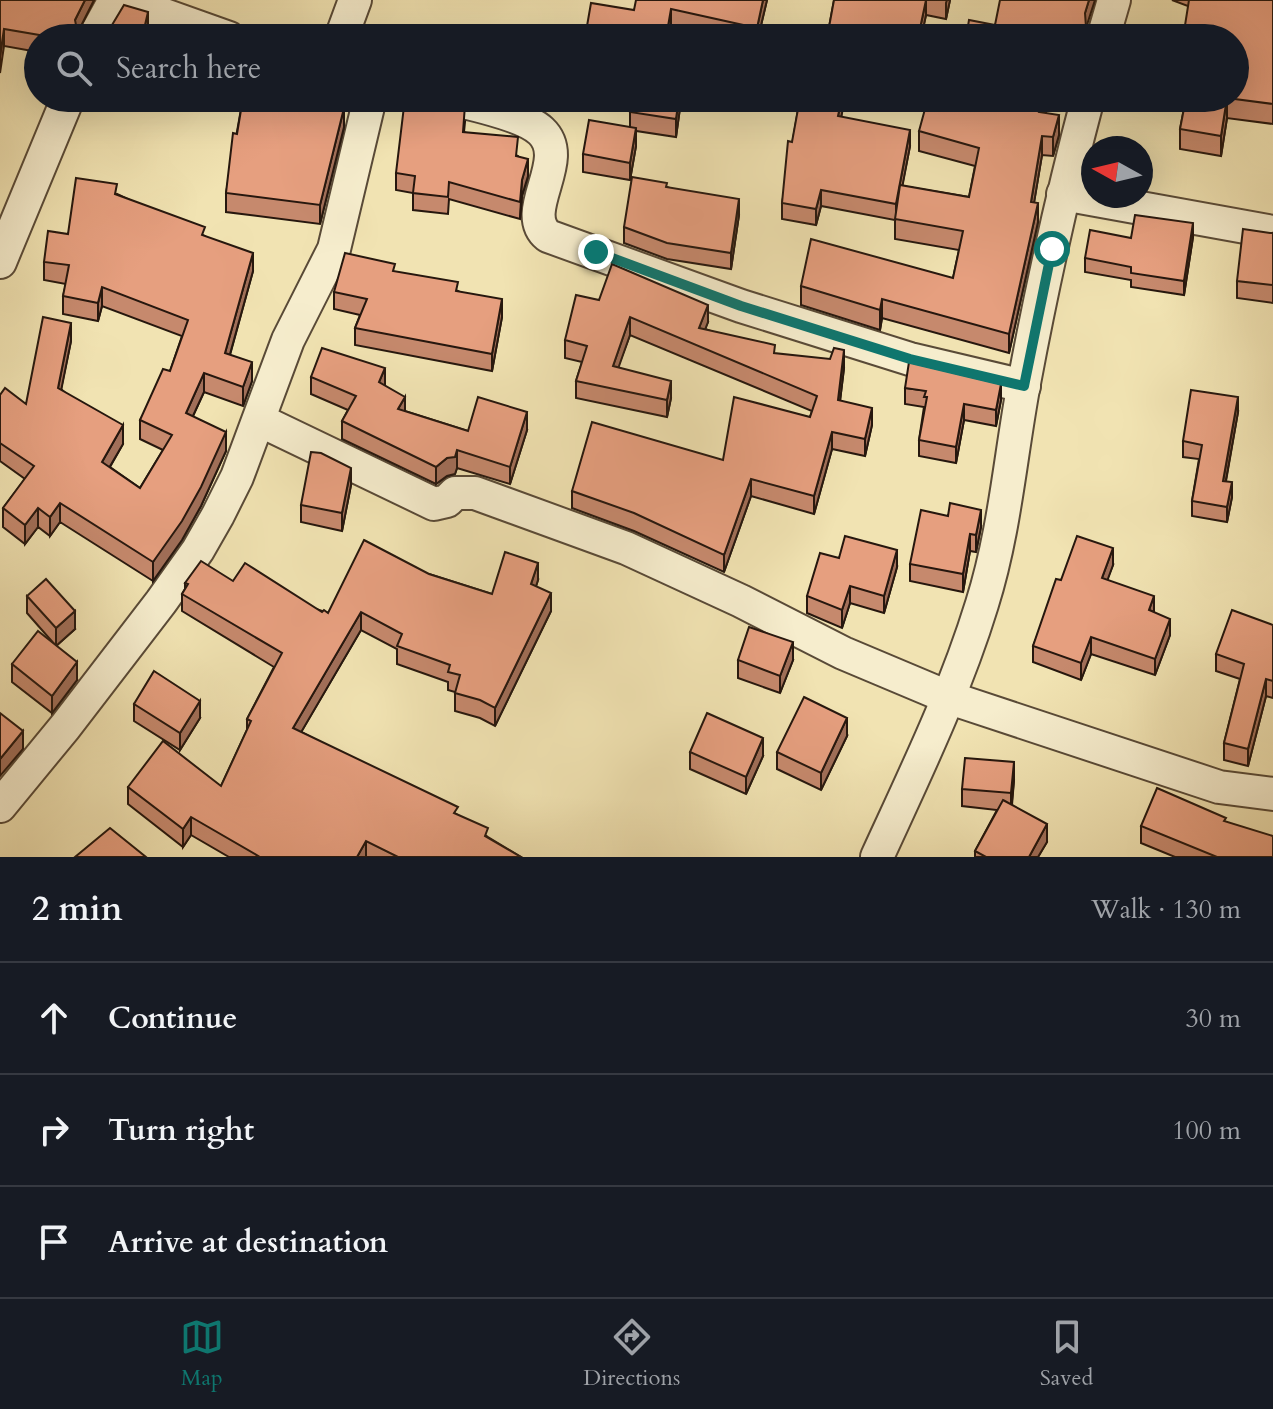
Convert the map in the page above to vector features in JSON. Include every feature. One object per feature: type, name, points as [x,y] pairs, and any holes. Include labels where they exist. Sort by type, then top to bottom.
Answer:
[{"type":"street","points":[[346,24],[355,0]]},
{"type":"street","points":[[1107,24],[1114,0]]},
{"type":"street","points":[[102,24],[111,7],[125,1],[190,24]]},
{"type":"street","points":[[0,262],[62,112]]},
{"type":"street","points":[[0,806],[65,727],[198,550],[237,477],[288,340],[334,249],[367,112]]},
{"type":"street","points":[[493,112],[517,119],[544,133],[550,144],[545,190],[537,214],[539,226],[548,236],[741,306],[910,359],[1024,386]]},
{"type":"street","points":[[877,857],[950,698],[983,602],[1006,514],[1024,386],[1063,194],[1084,112]]},
{"type":"street","points":[[1063,194],[1273,232]]},
{"type":"street","points":[[259,420],[434,504],[447,501],[455,493],[467,491],[626,548],[843,653],[950,698],[1219,787],[1273,794]]},
{"type":"building","points":[[0,0],[85,0],[76,24],[24,24],[24,32],[4,29],[0,56]]},
{"type":"building","points":[[636,0],[763,0],[758,24],[739,24],[671,9],[668,24],[587,24],[591,3],[634,10]]},
{"type":"building","points":[[834,0],[926,0],[921,24],[830,24]]},
{"type":"building","points":[[1000,0],[1089,0],[1086,24],[995,24]]},
{"type":"building","points":[[1189,0],[1273,0],[1273,104],[1249,101],[1249,24],[1185,24]]},
{"type":"building","points":[[124,5],[148,12],[145,24],[113,24]]},
{"type":"building","points":[[969,20],[990,24],[968,24]]},
{"type":"building","points":[[241,112],[343,112],[320,205],[226,193],[233,133],[237,134]]},
{"type":"building","points":[[403,112],[464,112],[463,132],[518,137],[516,156],[528,159],[520,202],[449,182],[448,197],[413,193],[415,176],[396,173]]},
{"type":"building","points":[[630,112],[677,112],[676,119]]},
{"type":"building","points":[[797,112],[839,112],[838,116],[910,130],[896,204],[821,190],[816,209],[782,203],[788,141],[792,142]]},
{"type":"building","points":[[924,112],[1039,112],[1059,115],[1053,137],[1042,136],[1031,202],[1038,203],[1009,334],[882,299],[880,310],[801,286],[811,239],[953,278],[963,231],[895,219],[900,185],[969,197],[979,148],[919,131]]},
{"type":"building","points":[[1183,112],[1225,112],[1221,136],[1180,129]]},
{"type":"building","points":[[589,120],[636,128],[630,163],[583,154]]},
{"type":"building","points":[[632,177],[667,183],[666,187],[739,199],[731,253],[667,243],[624,227]]},
{"type":"building","points":[[76,178],[117,184],[115,194],[205,227],[202,235],[253,253],[225,353],[252,362],[243,387],[204,373],[186,413],[226,432],[182,521],[153,562],[60,503],[50,517],[38,508],[25,525],[3,508],[34,466],[0,443],[0,395],[5,388],[26,404],[43,317],[71,323],[58,388],[123,425],[102,462],[140,488],[172,435],[140,420],[163,369],[170,371],[188,320],[102,287],[98,303],[63,296],[69,265],[44,262],[48,231],[68,234]]},
{"type":"building","points":[[1135,215],[1193,223],[1184,281],[1131,273],[1131,267],[1085,258],[1090,230],[1131,238]]},
{"type":"building","points":[[1243,229],[1273,233],[1273,285],[1237,281]]},
{"type":"building","points":[[345,253],[395,264],[393,271],[458,282],[456,291],[502,299],[492,354],[355,328],[367,299],[334,292]]},
{"type":"building","points":[[612,264],[708,305],[699,328],[775,345],[774,353],[830,359],[834,348],[844,350],[838,400],[872,408],[865,439],[832,432],[814,496],[751,479],[724,555],[634,513],[572,491],[592,422],[723,460],[734,397],[810,417],[817,396],[630,317],[613,366],[671,381],[667,400],[576,381],[587,346],[565,340],[576,295],[599,300]]},
{"type":"building","points":[[322,348],[385,368],[379,382],[405,397],[398,409],[468,431],[478,397],[527,412],[510,467],[457,450],[455,457],[447,458],[436,467],[342,421],[356,396],[311,377]]},
{"type":"building","points":[[909,362],[1001,384],[996,410],[964,404],[956,447],[919,440],[927,397],[924,397],[926,391],[905,388]]},
{"type":"building","points":[[1191,390],[1238,397],[1223,481],[1232,482],[1227,507],[1192,501],[1202,445],[1183,441]]},
{"type":"building","points":[[311,452],[321,453],[351,468],[342,513],[301,505]]},
{"type":"building","points":[[950,503],[981,510],[976,535],[970,534],[963,574],[910,564],[921,510],[948,516]]},
{"type":"building","points":[[845,536],[897,550],[884,596],[850,586],[842,610],[807,596],[820,553],[839,558]]},
{"type":"building","points":[[1077,536],[1113,548],[1102,578],[1154,596],[1149,610],[1170,619],[1155,659],[1091,637],[1081,663],[1033,646],[1056,579],[1061,580]]},
{"type":"building","points":[[364,540],[429,574],[492,594],[505,552],[538,563],[531,584],[551,593],[495,708],[455,693],[460,675],[448,672],[450,665],[397,646],[402,634],[361,612],[293,728],[458,807],[454,813],[488,828],[485,836],[521,857],[398,857],[366,841],[357,857],[260,857],[191,817],[183,829],[128,787],[163,741],[221,786],[251,721],[247,719],[282,653],[182,594],[188,584],[185,583],[201,561],[233,581],[245,563],[328,613]]},
{"type":"building","points":[[46,579],[75,611],[56,628],[27,596]]},
{"type":"building","points":[[1232,610],[1273,625],[1273,681],[1266,679],[1248,749],[1224,743],[1244,664],[1216,654]]},
{"type":"building","points":[[749,627],[793,642],[780,676],[738,660]]},
{"type":"building","points":[[38,631],[77,662],[52,696],[12,664]]},
{"type":"building","points":[[154,671],[200,701],[180,733],[134,704]]},
{"type":"building","points":[[804,697],[847,718],[821,773],[777,752]]},
{"type":"building","points":[[0,713],[23,731],[0,759]]},
{"type":"building","points":[[707,713],[763,738],[746,777],[690,752]]},
{"type":"building","points":[[965,758],[1014,762],[1011,793],[962,789]]},
{"type":"building","points":[[1157,788],[1226,818],[1224,821],[1273,836],[1273,857],[1217,857],[1141,826]]},
{"type":"building","points":[[1003,800],[1047,824],[1029,857],[986,857],[975,851]]},
{"type":"building","points":[[110,828],[146,857],[75,857]]},
{"type":"route","points":[[596,252],[741,306],[910,359],[1024,386],[1052,249]]}]
